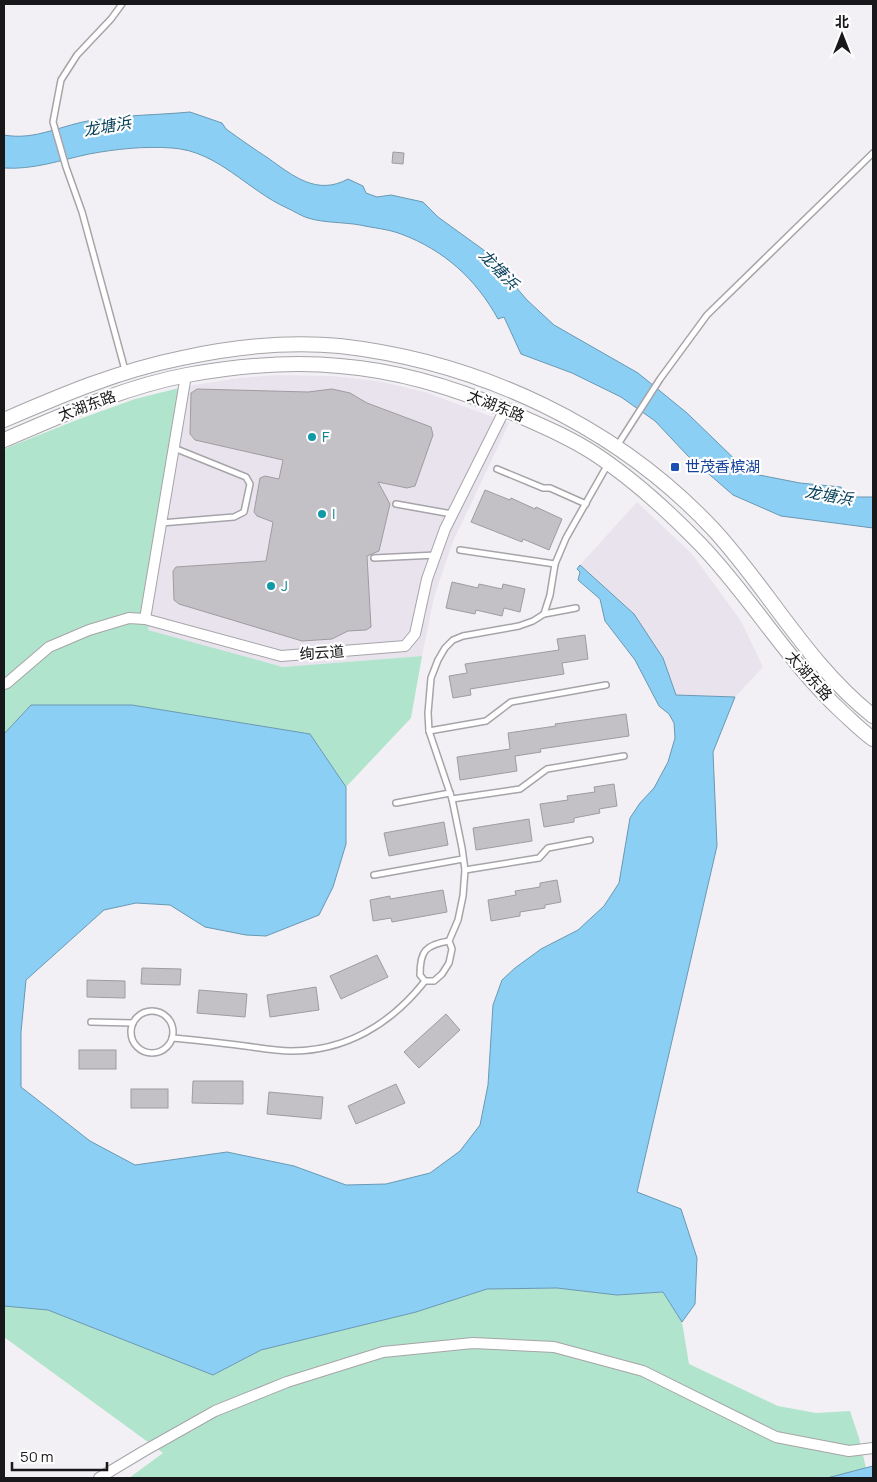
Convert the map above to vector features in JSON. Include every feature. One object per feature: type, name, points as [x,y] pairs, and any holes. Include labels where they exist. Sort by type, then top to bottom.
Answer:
[{"type":"main road","name":"太湖东路","points":[[4,420],[70,392],[126,372],[184,357],[231,349],[283,345],[338,346],[391,354],[436,365],[498,385],[562,415],[617,447],[677,494],[713,529],[743,564],[832,679],[873,716]]},
{"type":"main road","name":"太湖东路","points":[[4,440],[74,409],[108,398],[186,376],[234,369],[283,365],[340,366],[387,372],[431,382],[505,409],[551,430],[594,454],[630,480],[700,544],[726,573],[779,642],[820,691],[873,738]]},
{"type":"street","points":[[145,619],[186,376]]},
{"type":"street","name":"绚云道","points":[[4,684],[49,647],[89,630],[129,618],[145,619],[280,656],[405,646],[415,634],[428,579],[445,529],[505,409]]},
{"type":"street","points":[[99,1478],[144,1450],[215,1411],[286,1382],[383,1352],[474,1343],[554,1347],[643,1372],[776,1437],[849,1451],[873,1448]]},
{"type":"lane","points":[[122,4],[111,19],[77,55],[61,80],[53,122],[82,212],[126,372]]},
{"type":"lane","points":[[617,447],[660,379],[707,315],[873,153]]},
{"type":"lane","points":[[161,523],[234,517],[244,512],[250,484],[246,477],[174,448]]},
{"type":"lane","points":[[544,614],[550,595],[555,564],[566,538],[609,464]]},
{"type":"lane","points":[[497,469],[543,488],[550,488],[586,504]]},
{"type":"lane","points":[[396,504],[453,514]]},
{"type":"lane","points":[[460,550],[555,564]]},
{"type":"lane","points":[[374,558],[436,555]]},
{"type":"lane","points":[[425,981],[434,981],[442,974],[449,963],[452,949],[449,941],[458,920],[464,896],[464,860],[452,800],[429,732],[428,713],[431,678],[438,660],[445,648],[453,640],[463,636],[519,626],[533,621],[544,614],[576,608]]},
{"type":"lane","points":[[429,732],[486,721],[511,702],[606,685]]},
{"type":"lane","points":[[452,800],[520,789],[548,768],[624,756]]},
{"type":"lane","points":[[396,803],[450,793]]},
{"type":"lane","points":[[465,870],[539,858],[548,848],[590,840]]},
{"type":"lane","points":[[374,875],[464,860]]},
{"type":"lane","points":[[425,981],[420,975],[422,954],[428,947],[436,943],[449,941]]},
{"type":"lane","points":[[172,1038],[289,1051],[315,1050],[358,1036],[376,1027],[391,1017],[425,981]]},
{"type":"lane","points":[[144,1012],[159,1012],[166,1016],[171,1022],[173,1030],[168,1046],[161,1051],[144,1052],[136,1046],[132,1039],[132,1023],[144,1012]]},
{"type":"lane","points":[[90,1022],[132,1023]]},
{"type":"shaded area","points":[[278,375],[331,376],[378,381],[425,392],[509,423],[452,544],[434,597],[422,656],[283,667],[147,630],[187,386],[239,378]]},
{"type":"shaded area","points":[[637,502],[692,554],[741,621],[763,667],[735,697],[676,695],[663,658],[580,565]]},
{"type":"green space","points":[[187,386],[148,630],[283,667],[422,656],[411,718],[346,787],[310,734],[132,705],[31,705],[4,734],[4,449],[135,399]]},
{"type":"green space","points":[[557,1288],[617,1295],[663,1292],[682,1322],[689,1364],[778,1406],[816,1413],[850,1411],[866,1468],[827,1478],[129,1478],[163,1453],[4,1337],[4,1306],[48,1310],[213,1375],[261,1350],[416,1312],[487,1289]]},
{"type":"water","name":"龙塘浜","points":[[190,112],[222,123],[226,129],[247,144],[306,182],[326,185],[337,184],[348,179],[363,186],[366,193],[377,197],[391,195],[423,202],[438,217],[485,251],[527,300],[554,325],[638,373],[687,413],[749,473],[800,483],[841,487],[847,497],[873,497],[873,528],[781,516],[733,495],[687,455],[655,421],[621,397],[572,373],[521,354],[504,317],[498,319],[480,291],[469,279],[445,257],[401,234],[360,225],[320,221],[305,217],[272,200],[204,156],[172,148],[130,148],[89,154],[26,168],[4,168],[4,135],[27,136],[106,118]]},
{"type":"water","points":[[580,565],[634,614],[663,658],[676,695],[735,697],[713,752],[717,846],[637,1192],[681,1209],[697,1258],[695,1304],[682,1322],[663,1292],[617,1295],[557,1288],[487,1289],[416,1312],[261,1350],[213,1375],[48,1310],[4,1306],[4,734],[31,705],[132,705],[310,734],[346,787],[346,844],[333,887],[319,915],[266,936],[246,935],[205,927],[170,905],[136,903],[104,910],[26,980],[21,1032],[21,1087],[90,1141],[135,1165],[227,1152],[294,1166],[346,1185],[386,1184],[430,1173],[460,1151],[480,1125],[488,1085],[493,1005],[502,980],[541,949],[578,930],[604,906],[619,883],[630,818],[640,803],[654,788],[668,762],[675,738],[674,723],[669,714],[659,706],[635,660],[605,621],[600,599],[578,580],[580,572],[577,569]]},
{"type":"water","points":[[873,1466],[873,1478],[827,1478]]},
{"type":"building","points":[[393,152],[404,153],[403,164],[392,163]]},
{"type":"building","points":[[197,389],[308,392],[332,389],[350,393],[367,403],[431,427],[433,435],[415,486],[407,488],[378,482],[390,504],[379,551],[367,556],[371,627],[366,630],[348,631],[332,639],[302,641],[179,604],[174,600],[173,571],[176,567],[266,561],[273,522],[257,516],[254,512],[260,478],[265,476],[279,479],[283,460],[195,440],[190,434],[191,393]]},
{"type":"building","points":[[485,490],[510,500],[511,498],[535,509],[536,507],[562,519],[549,550],[523,539],[522,542],[471,522]]},
{"type":"building","points":[[452,582],[478,588],[479,584],[502,589],[503,584],[525,589],[520,612],[504,608],[502,616],[476,610],[475,614],[446,608]]},
{"type":"building","points":[[585,635],[588,659],[562,663],[564,674],[470,689],[471,695],[453,698],[449,676],[467,673],[465,664],[559,650],[557,639]]},
{"type":"building","points":[[626,714],[629,736],[540,749],[541,752],[515,756],[517,771],[460,780],[457,757],[510,749],[508,733]]},
{"type":"building","points":[[614,784],[617,806],[599,809],[600,813],[574,818],[574,822],[544,827],[540,804],[568,800],[567,796],[595,792],[594,787]]},
{"type":"building","points":[[529,819],[532,841],[476,850],[473,828]]},
{"type":"building","points":[[444,822],[448,845],[389,856],[384,833]]},
{"type":"building","points":[[557,880],[561,902],[545,905],[545,908],[520,912],[520,916],[491,921],[488,900],[516,895],[515,891],[540,887],[540,883]]},
{"type":"building","points":[[443,890],[447,912],[392,922],[391,918],[373,921],[370,900],[390,896],[390,899]]},
{"type":"building","points":[[377,955],[388,977],[341,999],[330,976]]},
{"type":"building","points":[[142,968],[181,969],[180,985],[141,984]]},
{"type":"building","points":[[87,980],[125,981],[125,998],[87,997]]},
{"type":"building","points":[[316,987],[319,1010],[270,1017],[267,995]]},
{"type":"building","points":[[199,990],[247,994],[245,1017],[197,1013]]},
{"type":"building","points":[[446,1014],[460,1030],[419,1068],[404,1052]]},
{"type":"building","points":[[79,1050],[116,1050],[116,1069],[79,1069]]},
{"type":"building","points":[[193,1081],[243,1081],[243,1104],[192,1103]]},
{"type":"building","points":[[396,1084],[405,1103],[356,1124],[348,1106]]},
{"type":"building","points":[[131,1089],[168,1089],[168,1108],[131,1108]]},
{"type":"building","points":[[269,1092],[323,1097],[321,1119],[267,1114]]},
{"type":"place","name":"F","points":[[312,437]]},
{"type":"place","name":"世茂香槟湖","points":[[675,467]]},
{"type":"place","name":"I","points":[[322,514]]},
{"type":"place","name":"J","points":[[271,586]]}]
